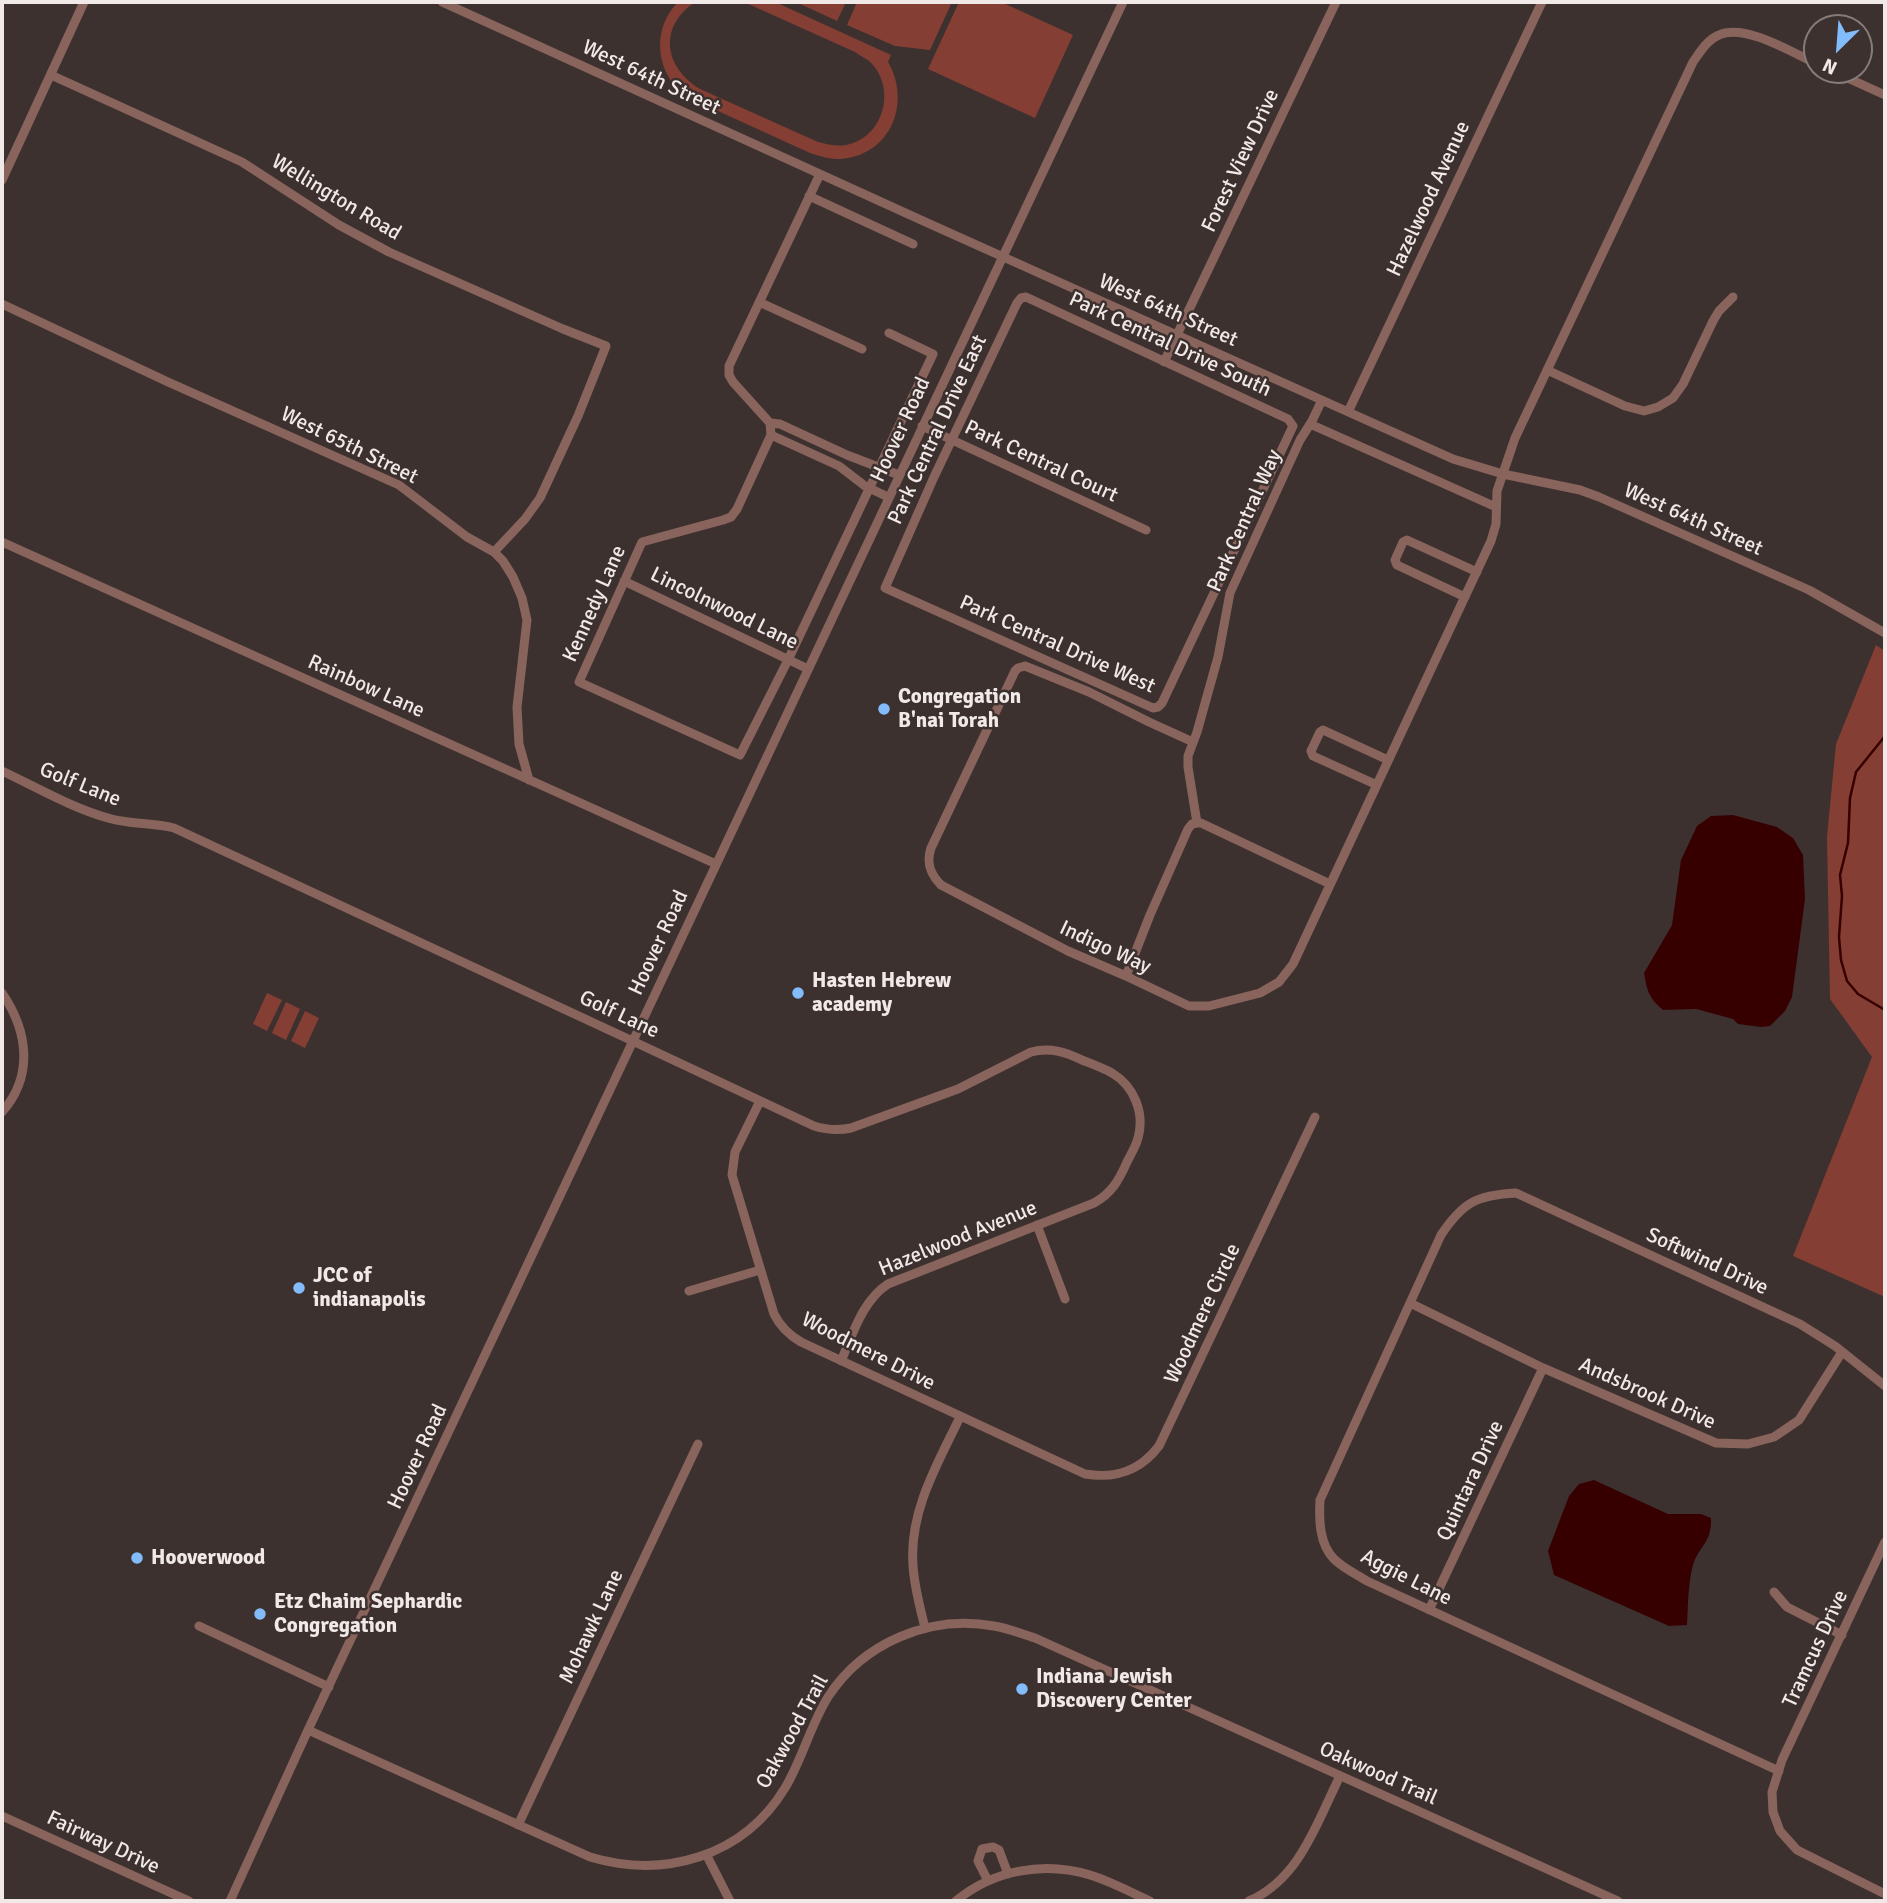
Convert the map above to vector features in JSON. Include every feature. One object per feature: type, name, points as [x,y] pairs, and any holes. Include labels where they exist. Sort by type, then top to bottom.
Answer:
[{"type":"street","points":[[2,180],[85,2]]},
{"type":"street","name":"West 64th Street","points":[[442,2],[1453,458],[1503,474],[1580,490],[1599,497],[1809,590],[1885,634]]},
{"type":"street","name":"Hoover Road","points":[[230,1901],[308,1730],[1123,2]]},
{"type":"street","name":"Forest View Drive","points":[[1164,362],[1336,2]]},
{"type":"street","name":"Hazelwood Avenue","points":[[1348,412],[1542,2]]},
{"type":"street","points":[[1126,976],[1150,915],[1192,824],[1201,823],[1330,884],[1494,534],[1497,491],[1515,438],[1693,62],[1704,46],[1719,34],[1738,31],[1761,38],[1803,58]]},
{"type":"street","name":"Wellington Road","points":[[51,75],[242,162],[340,225],[390,252],[606,346],[578,416],[540,498],[525,519],[494,552]]},
{"type":"street","points":[[1862,84],[1885,94]]},
{"type":"street","points":[[820,174],[729,366],[729,375],[770,423],[780,424],[847,455],[899,475]]},
{"type":"street","points":[[809,196],[914,244]]},
{"type":"street","points":[[1547,370],[1625,406],[1644,411],[1658,407],[1673,398],[1683,384],[1713,321],[1733,297]]},
{"type":"street","name":"Park Central Drive East","points":[[885,588],[1017,303],[1021,298],[1030,299]]},
{"type":"street","name":"Park Central Drive South","points":[[1030,299],[1288,419],[1292,424]]},
{"type":"street","points":[[759,302],[862,349]]},
{"type":"street","name":"West 65th Street","points":[[2,304],[192,393],[399,485],[467,537],[494,552],[513,578],[522,598],[527,620],[517,706],[519,744],[529,780]]},
{"type":"street","name":"Hoover Road","points":[[740,755],[881,467],[933,354],[889,333]]},
{"type":"street","name":"Park Central Way","points":[[1198,823],[1188,756],[1218,657],[1230,593],[1300,440],[1322,400]]},
{"type":"street","name":"Kennedy Lane","points":[[740,755],[579,682],[642,542],[731,517],[771,435],[770,423]]},
{"type":"street","name":"Park Central Drive West","points":[[885,588],[1153,708],[1158,707],[1292,430],[1292,424]]},
{"type":"street","points":[[1310,424],[1496,507]]},
{"type":"street","name":"Park Central Court","points":[[922,426],[1146,530]]},
{"type":"street","points":[[771,435],[839,466],[888,497]]},
{"type":"street","points":[[1465,597],[1395,563],[1404,541],[1477,572]]},
{"type":"street","name":"Rainbow Lane","points":[[2,542],[716,864]]},
{"type":"street","name":"Lincolnwood Lane","points":[[624,581],[808,669]]},
{"type":"street","name":"Indigo Way","points":[[1193,742],[1089,692],[1025,666],[1020,667],[1015,671],[930,851],[931,873],[943,885],[1068,951],[1195,1007],[1260,993],[1276,985],[1293,964],[1330,884]]},
{"type":"street","points":[[1377,785],[1313,755],[1311,752],[1315,741],[1323,730],[1388,760]]},
{"type":"street","name":"Golf Lane","points":[[2,771],[113,820],[153,823],[174,828],[814,1126],[832,1130],[851,1128],[958,1089],[1031,1052],[1061,1051],[1111,1072],[1128,1087],[1137,1103],[1140,1116],[1139,1135],[1118,1181]]},
{"type":"street","points":[[2,993],[12,1008],[24,1050],[19,1085],[4,1110]]},
{"type":"street","name":"Woodmere Drive","points":[[760,1101],[732,1167],[734,1186],[774,1314],[780,1325],[797,1340],[1082,1472]]},
{"type":"street","name":"Woodmere Circle","points":[[1082,1472],[1098,1476],[1125,1473],[1144,1462],[1159,1446],[1315,1117]]},
{"type":"street","name":"Hazelwood Avenue","points":[[841,1361],[866,1306],[884,1286],[1094,1203],[1108,1194],[1118,1181]]},
{"type":"street","name":"Softwind Drive","points":[[1502,1194],[1516,1193],[1800,1324],[1842,1352],[1885,1386]]},
{"type":"street","name":"Aggie Lane","points":[[1502,1194],[1477,1200],[1455,1214],[1441,1235],[1321,1500],[1319,1526],[1329,1553],[1367,1581],[1779,1770]]},
{"type":"street","points":[[1037,1225],[1065,1299]]},
{"type":"street","points":[[689,1291],[760,1270]]},
{"type":"street","name":"Andsbrook Drive","points":[[1410,1303],[1543,1367],[1716,1443],[1748,1444],[1774,1437],[1799,1420],[1842,1352]]},
{"type":"street","name":"Quintara Drive","points":[[1429,1610],[1543,1367]]},
{"type":"street","points":[[925,1628],[914,1576],[912,1550],[915,1527],[923,1498],[960,1417]]},
{"type":"street","name":"Mohawk Lane","points":[[519,1825],[698,1444]]},
{"type":"street","name":"Tramcus Drive","points":[[1885,1542],[1779,1770],[1772,1792],[1773,1812],[1780,1831],[1797,1850],[1885,1894]]},
{"type":"street","points":[[1774,1592],[1787,1607],[1842,1634]]},
{"type":"street","name":"Oakwood Trail","points":[[308,1730],[581,1854],[615,1864],[663,1866],[706,1854],[730,1843],[748,1830],[775,1802],[794,1772],[828,1697],[853,1666],[867,1655],[885,1644],[925,1628],[956,1623],[996,1626],[1018,1632],[1618,1901]]},
{"type":"street","points":[[199,1626],[329,1687]]},
{"type":"street","points":[[1249,1901],[1275,1885],[1294,1866],[1339,1776]]},
{"type":"street","name":"Fairway Drive","points":[[2,1816],[189,1901]]},
{"type":"street","points":[[988,1881],[978,1861],[982,1849],[987,1847],[999,1850],[1008,1874]]},
{"type":"street","points":[[706,1854],[730,1901]]},
{"type":"street","points":[[956,1901],[988,1881],[1030,1869],[1047,1868],[1094,1876],[1150,1901]]},
{"type":"shaded area","points":[[678,2],[695,2],[675,23],[671,35],[673,58],[688,80],[700,89],[822,143],[850,144],[862,139],[872,130],[883,108],[884,95],[877,71],[869,61],[855,52],[744,2],[775,2],[891,55],[888,62],[898,91],[894,121],[887,134],[877,145],[864,153],[843,159],[829,158],[810,153],[694,100],[676,87],[661,55],[661,32],[670,11]]},
{"type":"shaded area","points":[[796,2],[846,2],[837,21]]},
{"type":"shaded area","points":[[857,2],[952,2],[930,50],[895,46],[847,25]]},
{"type":"shaded area","points":[[959,2],[1001,2],[1073,35],[1035,118],[928,69]]},
{"type":"shaded area","points":[[1876,645],[1885,651],[1885,1297],[1793,1256],[1872,1057],[1830,999],[1827,837],[1836,744]]},
{"type":"shaded area","points":[[1733,815],[1777,827],[1793,838],[1803,855],[1805,899],[1792,997],[1785,1011],[1770,1026],[1738,1024],[1733,1019],[1696,1009],[1663,1010],[1649,994],[1646,985],[1644,973],[1672,925],[1681,860],[1697,826],[1711,816]]},
{"type":"shaded area","points":[[267,993],[282,1000],[267,1031],[253,1024]]},
{"type":"shaded area","points":[[286,1002],[300,1009],[286,1040],[272,1033]]},
{"type":"shaded area","points":[[305,1011],[319,1018],[305,1048],[291,1041]]},
{"type":"shaded area","points":[[1594,1480],[1668,1514],[1701,1514],[1711,1518],[1707,1540],[1692,1569],[1687,1625],[1669,1626],[1554,1575],[1548,1551],[1569,1496],[1579,1484]]},
{"type":"waterway","points":[[1885,736],[1856,772],[1850,798],[1848,843],[1840,875],[1842,896],[1839,937],[1841,960],[1847,981],[1858,994],[1885,1010]]},
{"type":"place","name":"Congregation B'nai Torah","points":[[884,709]]},
{"type":"place","name":"Hasten Hebrew academy","points":[[798,993]]},
{"type":"place","name":"JCC of indianapolis","points":[[299,1288]]},
{"type":"place","name":"Hooverwood","points":[[137,1558]]},
{"type":"place","name":"Etz Chaim Sephardic Congregation","points":[[260,1614]]},
{"type":"place","name":"Indiana Jewish Discovery Center","points":[[1022,1689]]}]
